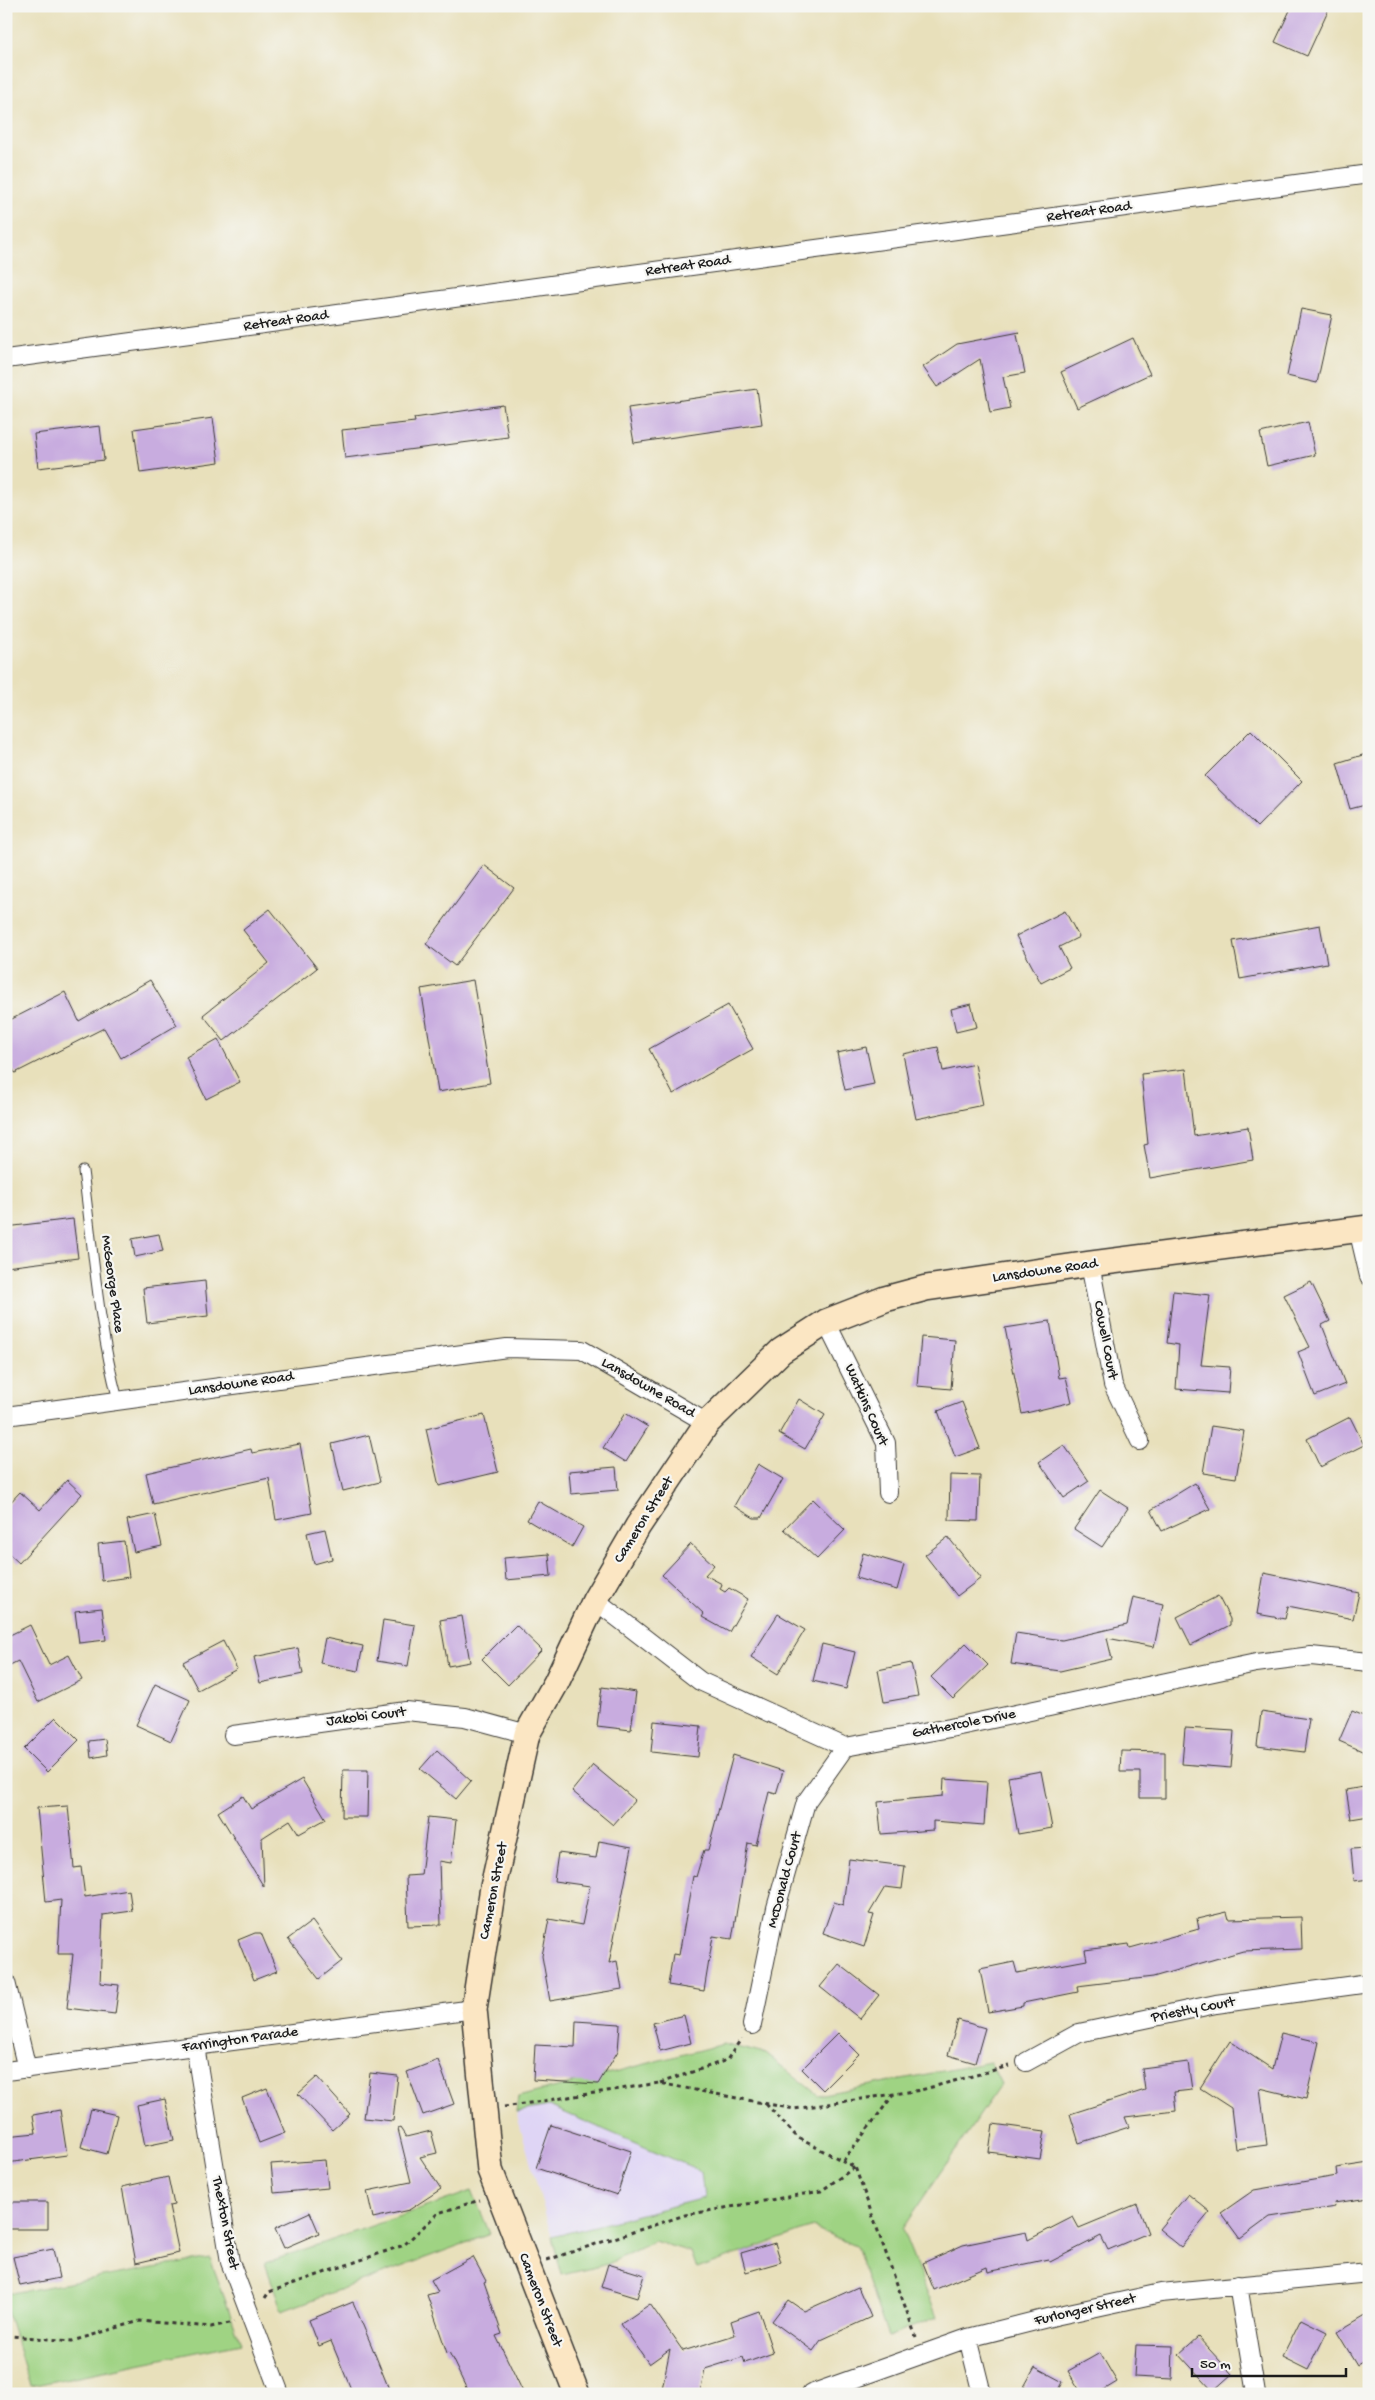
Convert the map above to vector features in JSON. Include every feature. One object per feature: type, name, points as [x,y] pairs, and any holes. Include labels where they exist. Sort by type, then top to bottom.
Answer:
[{"type":"street","name":"Retreat Road","points":[[6,359],[1369,174]]},
{"type":"street","name":"Lansdowne Road","points":[[6,1416],[507,1348],[582,1350],[707,1423],[781,1351],[826,1322],[885,1299],[926,1288],[1090,1264],[1363,1229]]},
{"type":"street","points":[[1363,1229],[1369,1276]]},
{"type":"street","name":"Cowell Court","points":[[1090,1264],[1113,1386],[1140,1441]]},
{"type":"street","name":"Watkins Court","points":[[826,1322],[886,1443],[888,1493]]},
{"type":"street","name":"Cameron Street","points":[[577,2394],[490,2170],[474,2009],[493,1887],[528,1734],[556,1683],[595,1600],[638,1526],[707,1423]]},
{"type":"street","points":[[595,1600],[700,1681],[845,1747]]},
{"type":"street","name":"Gathercole Drive","points":[[845,1747],[950,1728],[1256,1664],[1311,1656],[1369,1662]]},
{"type":"street","name":"Jakobi Court","points":[[234,1735],[406,1711],[465,1717],[528,1734]]},
{"type":"street","name":"McDonald Court","points":[[752,2025],[776,1908],[806,1802],[845,1747]]},
{"type":"street","points":[[6,1982],[27,2069]]},
{"type":"street","name":"Priestly Court","points":[[1026,2062],[1080,2033],[1216,2004],[1369,1983]]},
{"type":"street","name":"Farrington Parade","points":[[6,2071],[474,2009]]},
{"type":"street","name":"Thexton Street","points":[[195,2046],[230,2262],[280,2394]]},
{"type":"street","name":"Furlonger Street","points":[[811,2394],[968,2338],[1055,2316],[1161,2293],[1369,2273]]},
{"type":"street","points":[[1238,2285],[1256,2394]]},
{"type":"street","points":[[968,2338],[982,2394]]},
{"type":"lane","name":"McGeorge Place","points":[[83,1171],[101,1314],[110,1370],[118,1400]]},
{"type":"path","points":[[484,2110],[659,2083],[727,2060],[752,2025]]},
{"type":"path","points":[[659,2083],[794,2109],[921,2090],[1026,2062]]},
{"type":"path","points":[[843,2161],[894,2094]]},
{"type":"path","points":[[765,2104],[798,2138],[855,2167],[922,2354]]},
{"type":"path","points":[[526,2266],[685,2215],[821,2191],[855,2167]]},
{"type":"path","points":[[6,2338],[12,2336],[72,2341],[140,2321],[210,2327],[250,2319],[269,2292],[404,2245],[438,2213],[499,2193]]},
{"type":"shaded area","points":[[549,2106],[701,2171],[704,2198],[552,2237],[516,2112]]},
{"type":"green space","points":[[723,2044],[766,2054],[818,2095],[990,2062],[1001,2084],[902,2229],[937,2317],[888,2337],[856,2246],[812,2227],[697,2269],[691,2252],[654,2241],[608,2264],[562,2275],[552,2237],[704,2198],[701,2171],[549,2106],[516,2112],[518,2097]]},
{"type":"green space","points":[[472,2191],[490,2234],[282,2311],[265,2263]]},
{"type":"green space","points":[[210,2258],[241,2343],[30,2386],[6,2308],[6,2294]]},
{"type":"building","points":[[1292,6],[1330,6],[1307,56],[1275,42]]},
{"type":"building","points":[[1301,309],[1332,315],[1317,383],[1287,376]]},
{"type":"building","points":[[1020,332],[1017,335],[1025,373],[1003,377],[1010,408],[990,412],[980,359],[937,387],[923,367],[957,344]]},
{"type":"building","points":[[1133,338],[1150,374],[1077,408],[1061,372]]},
{"type":"building","points":[[757,389],[762,424],[634,443],[628,408]]},
{"type":"building","points":[[503,405],[508,437],[345,458],[342,430],[415,422],[414,418]]},
{"type":"building","points":[[213,418],[219,462],[140,473],[134,429]]},
{"type":"building","points":[[1308,422],[1315,455],[1267,466],[1260,433]]},
{"type":"building","points":[[100,426],[104,460],[38,468],[34,434]]},
{"type":"building","points":[[1251,730],[1302,781],[1257,827],[1205,776]]},
{"type":"building","points":[[1369,753],[1369,804],[1350,809],[1337,763]]},
{"type":"building","points":[[484,865],[514,888],[455,966],[426,944]]},
{"type":"building","points":[[270,909],[317,968],[224,1041],[203,1015],[269,963],[243,930]]},
{"type":"building","points":[[1065,911],[1079,937],[1059,947],[1070,968],[1041,983],[1016,936]]},
{"type":"building","points":[[1320,925],[1327,963],[1240,979],[1233,941]]},
{"type":"building","points":[[150,980],[177,1025],[121,1058],[104,1028],[15,1073],[6,1056],[6,1022],[65,992],[79,1021]]},
{"type":"building","points":[[473,980],[490,1083],[438,1092],[421,989]]},
{"type":"building","points":[[971,1004],[977,1027],[956,1032],[951,1009]]},
{"type":"building","points":[[728,1005],[753,1049],[673,1094],[649,1049]]},
{"type":"building","points":[[218,1039],[240,1082],[206,1099],[186,1057]]},
{"type":"building","points":[[866,1047],[874,1084],[845,1090],[837,1053]]},
{"type":"building","points":[[938,1047],[943,1071],[975,1064],[983,1105],[916,1119],[903,1054]]},
{"type":"building","points":[[1186,1069],[1194,1136],[1248,1127],[1253,1160],[1150,1178],[1144,1145],[1148,1144],[1141,1074]]},
{"type":"building","points":[[73,1219],[78,1258],[6,1267],[6,1227]]},
{"type":"building","points":[[159,1234],[163,1251],[135,1257],[132,1239]]},
{"type":"building","points":[[205,1281],[208,1316],[147,1323],[143,1288]]},
{"type":"building","points":[[1311,1282],[1330,1321],[1322,1325],[1345,1384],[1315,1396],[1298,1352],[1310,1347],[1284,1295]]},
{"type":"building","points":[[1173,1291],[1210,1295],[1201,1365],[1230,1367],[1228,1393],[1176,1389],[1179,1345],[1167,1343]]},
{"type":"building","points":[[1050,1321],[1059,1378],[1066,1377],[1072,1402],[1022,1414],[1005,1328]]},
{"type":"building","points":[[921,1337],[955,1340],[951,1389],[917,1386]]},
{"type":"building","points":[[799,1399],[825,1415],[805,1449],[779,1434]]},
{"type":"building","points":[[962,1402],[980,1448],[955,1457],[938,1411]]},
{"type":"building","points":[[625,1413],[648,1427],[626,1462],[603,1448]]},
{"type":"building","points":[[484,1415],[498,1472],[439,1486],[426,1429]]},
{"type":"building","points":[[1350,1417],[1364,1445],[1320,1467],[1307,1439]]},
{"type":"building","points":[[1211,1426],[1244,1431],[1236,1478],[1203,1473]]},
{"type":"building","points":[[369,1435],[380,1482],[343,1491],[332,1444]]},
{"type":"building","points":[[300,1444],[312,1513],[276,1520],[269,1478],[153,1504],[146,1473],[251,1449],[252,1453]]},
{"type":"building","points":[[1064,1445],[1089,1481],[1064,1498],[1039,1462]]},
{"type":"building","points":[[758,1464],[783,1479],[761,1518],[754,1518],[734,1506]]},
{"type":"building","points":[[616,1467],[618,1490],[571,1494],[569,1471]]},
{"type":"building","points":[[950,1475],[980,1476],[978,1521],[949,1520]]},
{"type":"building","points":[[67,1480],[82,1494],[19,1563],[6,1551],[6,1507],[20,1492],[40,1510]]},
{"type":"building","points":[[1195,1483],[1210,1509],[1162,1531],[1151,1510]]},
{"type":"building","points":[[1100,1490],[1128,1508],[1102,1547],[1074,1529]]},
{"type":"building","points":[[813,1499],[845,1530],[817,1559],[784,1529]]},
{"type":"building","points":[[538,1501],[583,1527],[572,1547],[527,1520]]},
{"type":"building","points":[[155,1514],[162,1546],[134,1552],[127,1520]]},
{"type":"building","points":[[325,1529],[332,1559],[314,1564],[307,1533]]},
{"type":"building","points":[[948,1537],[981,1578],[957,1596],[925,1555]]},
{"type":"building","points":[[124,1541],[129,1577],[102,1581],[98,1544]]},
{"type":"building","points":[[691,1544],[714,1565],[705,1575],[722,1584],[720,1589],[725,1592],[729,1588],[748,1599],[729,1632],[702,1617],[704,1614],[662,1575]]},
{"type":"building","points":[[863,1553],[904,1565],[897,1590],[856,1578]]},
{"type":"building","points":[[549,1554],[551,1576],[506,1580],[504,1558]]},
{"type":"building","points":[[1264,1573],[1359,1593],[1353,1619],[1288,1606],[1285,1619],[1257,1614]]},
{"type":"building","points":[[1218,1596],[1230,1619],[1230,1625],[1191,1645],[1177,1617]]},
{"type":"building","points":[[1133,1597],[1163,1604],[1154,1647],[1107,1638],[1112,1659],[1060,1671],[1011,1664],[1016,1633],[1062,1640],[1127,1625]]},
{"type":"building","points":[[102,1608],[106,1640],[79,1643],[75,1611]]},
{"type":"building","points":[[778,1614],[805,1630],[778,1674],[751,1657]]},
{"type":"building","points":[[462,1616],[470,1662],[448,1666],[440,1620]]},
{"type":"building","points":[[383,1620],[415,1625],[408,1666],[377,1661]]},
{"type":"building","points":[[30,1625],[49,1665],[69,1655],[82,1680],[38,1702],[18,1661],[6,1667],[6,1637]]},
{"type":"building","points":[[516,1625],[542,1650],[508,1685],[482,1659]]},
{"type":"building","points":[[325,1638],[363,1646],[358,1671],[320,1663]]},
{"type":"building","points":[[223,1641],[237,1669],[198,1690],[183,1662]]},
{"type":"building","points":[[966,1643],[988,1665],[953,1699],[931,1677]]},
{"type":"building","points":[[822,1644],[855,1652],[846,1689],[813,1681]]},
{"type":"building","points":[[298,1648],[303,1674],[260,1683],[254,1657]]},
{"type":"building","points":[[911,1663],[918,1696],[884,1702],[878,1670]]},
{"type":"building","points":[[155,1684],[190,1700],[171,1741],[136,1725]]},
{"type":"building","points":[[602,1687],[636,1692],[631,1730],[597,1726]]},
{"type":"building","points":[[1352,1711],[1369,1718],[1369,1754],[1339,1741]]},
{"type":"building","points":[[1261,1712],[1309,1719],[1304,1752],[1257,1746]]},
{"type":"building","points":[[56,1717],[79,1740],[47,1772],[24,1749]]},
{"type":"building","points":[[654,1721],[701,1726],[698,1757],[651,1752]]},
{"type":"building","points":[[1185,1728],[1234,1731],[1231,1768],[1182,1764]]},
{"type":"building","points":[[105,1739],[107,1755],[91,1758],[89,1741]]},
{"type":"building","points":[[437,1750],[471,1781],[456,1799],[420,1769]]},
{"type":"building","points":[[1121,1751],[1165,1752],[1165,1798],[1140,1798],[1140,1772],[1120,1772]]},
{"type":"building","points":[[733,1755],[783,1771],[776,1794],[769,1792],[756,1845],[748,1843],[732,1939],[713,1936],[704,1991],[668,1985],[673,1954],[679,1955],[693,1876],[696,1877],[704,1850],[708,1850]]},
{"type":"building","points":[[593,1765],[635,1800],[613,1825],[572,1791]]},
{"type":"building","points":[[343,1770],[368,1770],[367,1817],[342,1817]]},
{"type":"building","points":[[1041,1771],[1052,1828],[1018,1834],[1008,1777]]},
{"type":"building","points":[[302,1779],[326,1819],[299,1834],[290,1820],[262,1838],[264,1887],[218,1812],[243,1796],[251,1809]]},
{"type":"building","points":[[944,1779],[987,1782],[984,1825],[933,1821],[933,1830],[881,1834],[878,1802],[943,1796]]},
{"type":"building","points":[[1369,1786],[1369,1816],[1351,1819],[1346,1790]]},
{"type":"building","points":[[68,1806],[74,1868],[81,1867],[85,1897],[129,1890],[132,1911],[103,1915],[100,1983],[119,1985],[115,2014],[67,2008],[73,1954],[58,1954],[61,1900],[46,1902],[37,1808]]},
{"type":"building","points":[[428,1817],[456,1820],[451,1863],[439,1861],[441,1925],[408,1926],[406,1876],[421,1875]]},
{"type":"building","points":[[599,1841],[632,1847],[609,1963],[617,1961],[622,1989],[550,2001],[542,1956],[549,1919],[582,1925],[590,1886],[554,1881],[558,1853],[596,1858]]},
{"type":"building","points":[[1369,1848],[1369,1879],[1354,1881],[1351,1849]]},
{"type":"building","points":[[849,1859],[905,1866],[902,1889],[885,1887],[869,1914],[874,1915],[864,1947],[823,1933],[834,1902],[843,1905]]},
{"type":"building","points":[[1227,1912],[1229,1919],[1301,1917],[1302,1949],[1243,1951],[1153,1977],[1077,1986],[1078,1992],[1023,2003],[1023,2006],[988,2012],[980,1969],[1014,1962],[1017,1973],[1087,1960],[1085,1950],[1129,1944],[1130,1948],[1199,1929],[1197,1919]]},
{"type":"building","points":[[312,1921],[342,1961],[319,1979],[288,1939]]},
{"type":"building","points":[[255,1933],[261,1933],[277,1971],[254,1980],[238,1940]]},
{"type":"building","points":[[839,1964],[879,1995],[860,2019],[820,1987]]},
{"type":"building","points":[[684,2015],[691,2043],[660,2051],[653,2023]]},
{"type":"building","points":[[958,2020],[985,2028],[975,2063],[948,2055]]},
{"type":"building","points":[[576,2021],[620,2024],[618,2051],[598,2084],[533,2080],[535,2045],[575,2047]]},
{"type":"building","points":[[838,2033],[859,2054],[823,2090],[802,2069]]},
{"type":"building","points":[[1281,2033],[1319,2042],[1306,2099],[1260,2088],[1267,2145],[1236,2149],[1231,2108],[1200,2088],[1230,2041],[1272,2069]]},
{"type":"building","points":[[438,2060],[454,2104],[423,2115],[407,2072]]},
{"type":"building","points":[[1188,2062],[1192,2090],[1174,2092],[1176,2111],[1125,2117],[1129,2127],[1079,2143],[1070,2114],[1145,2090],[1142,2068]]},
{"type":"building","points":[[370,2073],[398,2076],[393,2121],[364,2118]]},
{"type":"building","points":[[317,2077],[350,2114],[332,2130],[298,2094]]},
{"type":"building","points":[[267,2088],[285,2133],[259,2143],[242,2098]]},
{"type":"building","points":[[165,2099],[174,2140],[145,2146],[137,2105]]},
{"type":"building","points":[[91,2109],[117,2115],[107,2154],[81,2147]]},
{"type":"building","points":[[60,2110],[67,2155],[6,2163],[6,2136],[36,2133],[33,2115]]},
{"type":"building","points":[[993,2124],[1045,2131],[1040,2159],[989,2152]]},
{"type":"building","points":[[551,2125],[631,2151],[617,2195],[536,2168]]},
{"type":"building","points":[[400,2128],[406,2137],[431,2131],[437,2153],[420,2157],[441,2189],[409,2210],[373,2218],[367,2191],[411,2182],[398,2129]]},
{"type":"building","points":[[325,2160],[328,2188],[274,2193],[271,2164]]},
{"type":"building","points":[[1369,2163],[1369,2198],[1334,2203],[1335,2207],[1270,2217],[1240,2239],[1221,2213],[1254,2190],[1337,2176],[1336,2168]]},
{"type":"building","points":[[168,2177],[174,2205],[169,2206],[179,2253],[136,2263],[122,2187]]},
{"type":"building","points":[[1188,2194],[1210,2212],[1181,2247],[1159,2229]]},
{"type":"building","points":[[6,2202],[48,2202],[48,2229],[6,2229]]},
{"type":"building","points":[[1137,2204],[1148,2233],[1108,2250],[1101,2236],[1050,2262],[1048,2259],[988,2272],[987,2267],[934,2290],[923,2263],[963,2245],[1026,2232],[1028,2240],[1073,2217],[1079,2228]]},
{"type":"building","points":[[310,2212],[319,2233],[284,2248],[275,2228]]},
{"type":"building","points":[[775,2243],[781,2262],[746,2272],[741,2253]]},
{"type":"building","points":[[53,2249],[59,2278],[20,2286],[13,2257]]},
{"type":"building","points":[[473,2257],[486,2281],[484,2282],[502,2334],[496,2336],[524,2394],[469,2394],[449,2352],[447,2353],[427,2295],[438,2292],[431,2280]]},
{"type":"building","points":[[608,2264],[644,2275],[637,2298],[601,2287]]},
{"type":"building","points":[[858,2287],[871,2317],[821,2340],[813,2351],[772,2321],[788,2300],[804,2311]]},
{"type":"building","points":[[353,2302],[391,2394],[353,2394],[331,2341],[319,2346],[309,2320]]},
{"type":"building","points":[[650,2304],[683,2351],[735,2335],[731,2321],[759,2311],[773,2353],[745,2363],[743,2357],[705,2369],[700,2394],[661,2394],[670,2349],[649,2364],[621,2324]]},
{"type":"building","points":[[1369,2313],[1369,2358],[1357,2365],[1337,2332]]},
{"type":"building","points":[[1301,2319],[1327,2332],[1308,2370],[1282,2357]]},
{"type":"building","points":[[1198,2337],[1232,2374],[1213,2391],[1179,2354]]},
{"type":"building","points":[[1136,2345],[1173,2346],[1172,2379],[1134,2377]]},
{"type":"building","points":[[1100,2353],[1117,2382],[1097,2394],[1082,2394],[1068,2371]]},
{"type":"building","points":[[1035,2367],[1063,2382],[1057,2394],[1020,2394]]}]
